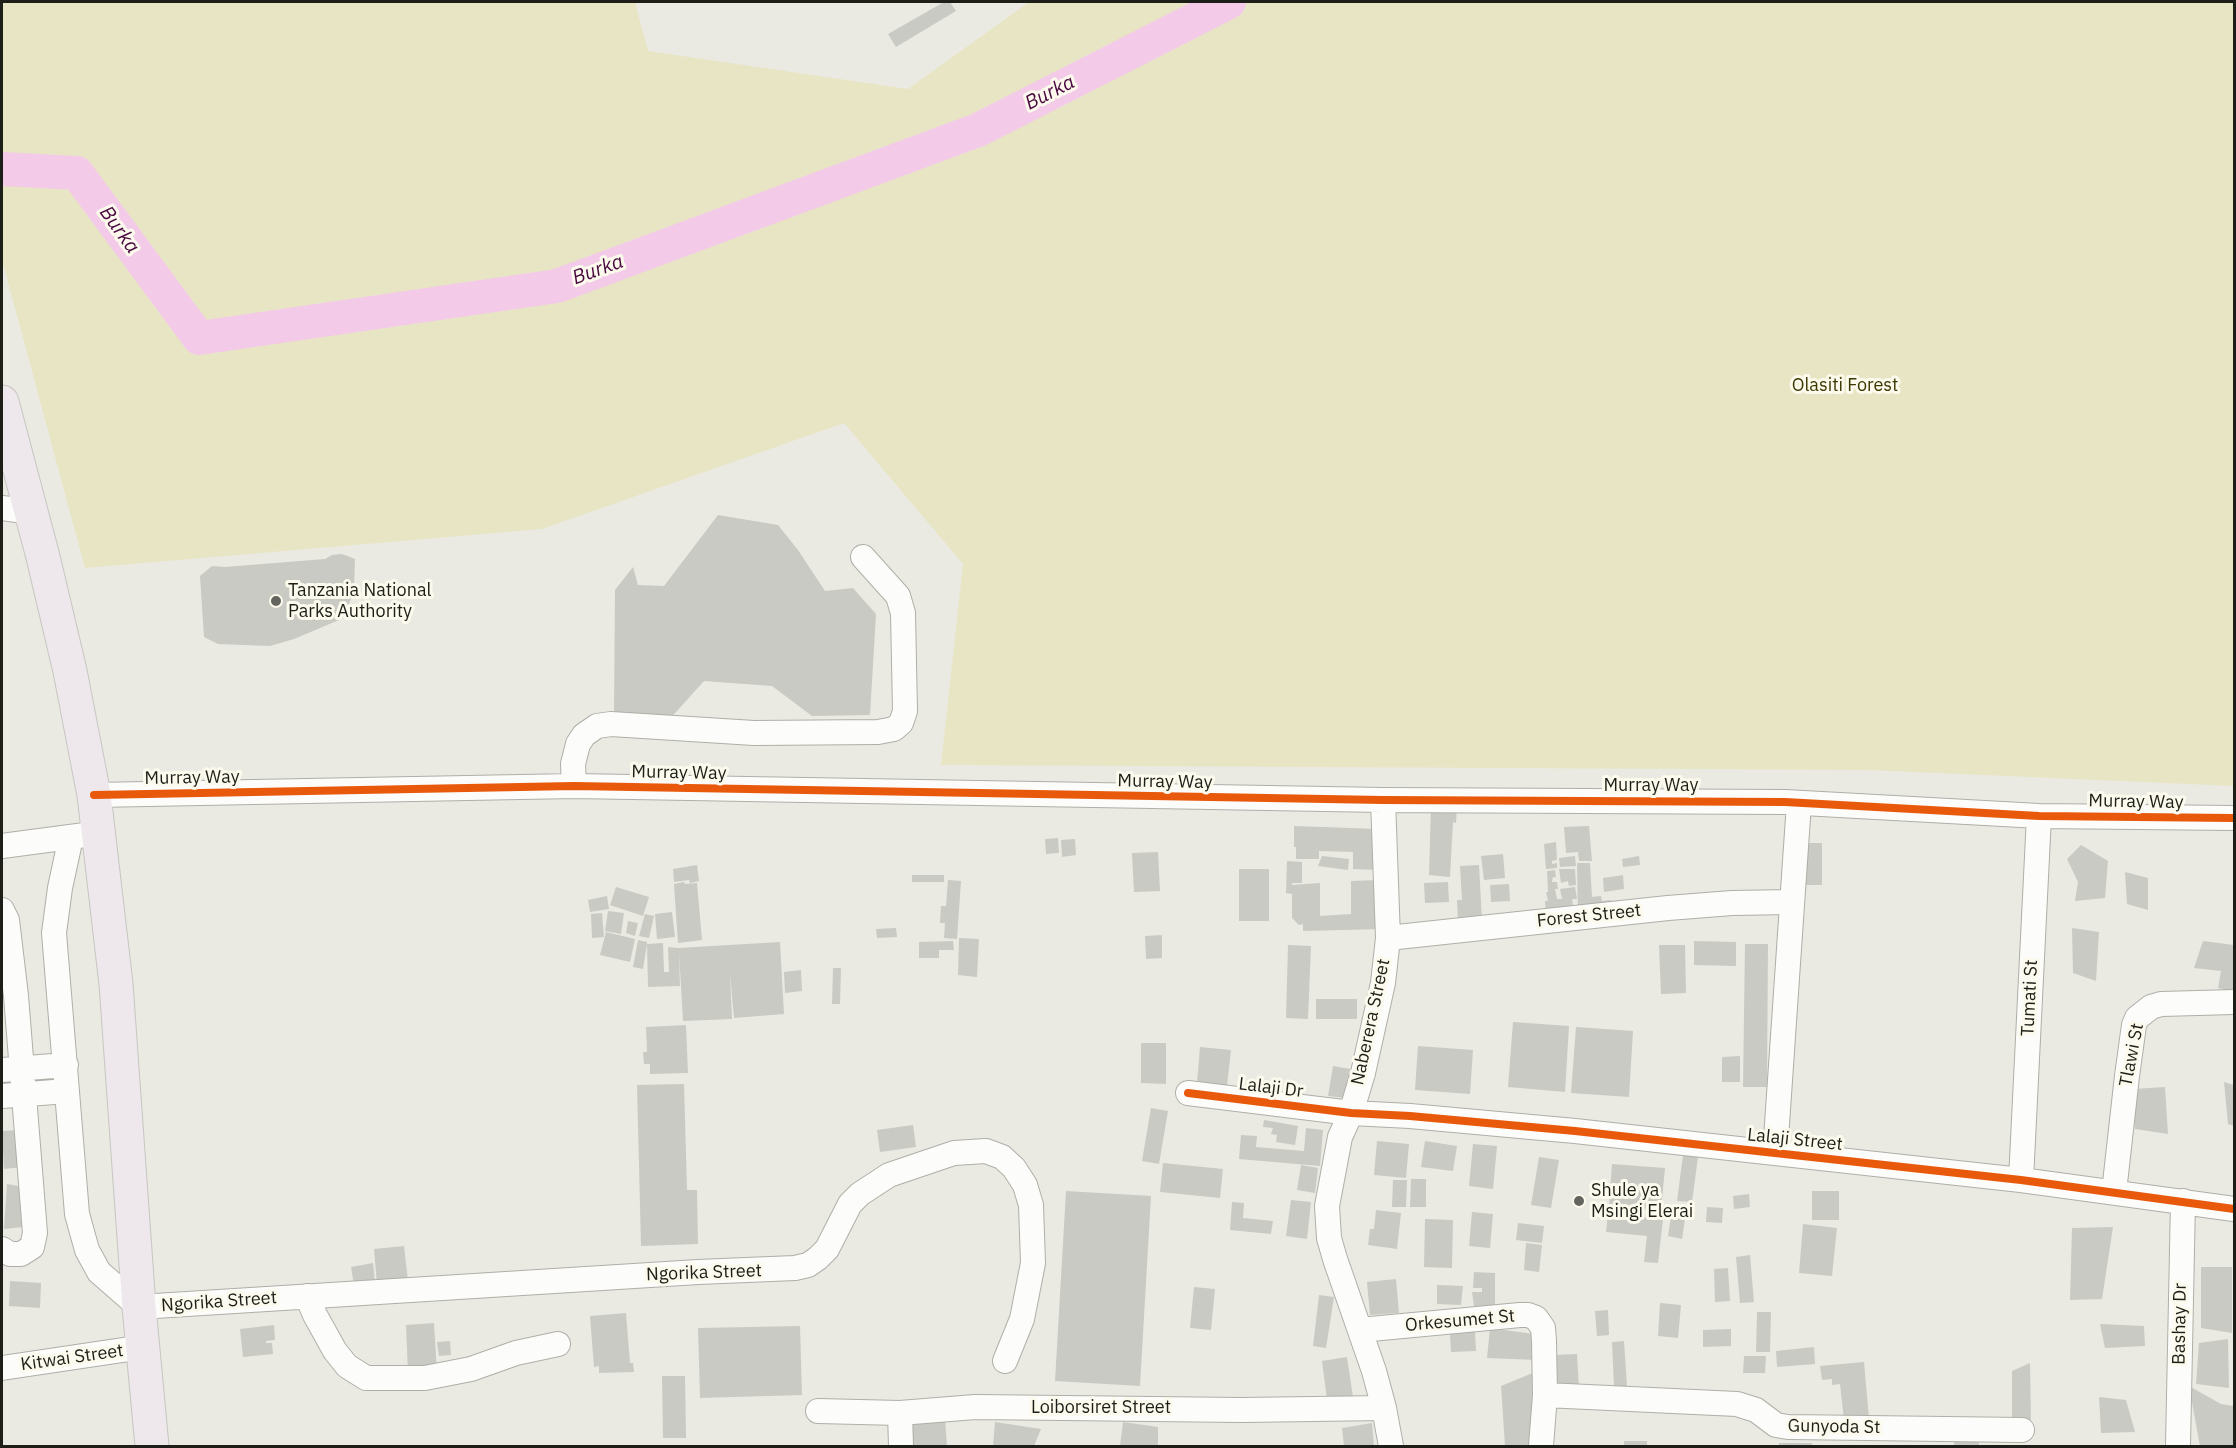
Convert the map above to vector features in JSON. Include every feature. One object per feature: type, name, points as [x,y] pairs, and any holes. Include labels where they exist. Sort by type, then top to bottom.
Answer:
[{"type":"highway","points":[[2,402],[16,510],[70,671],[94,795],[85,835],[116,984],[139,1307],[152,1446]]},
{"type":"street","points":[[574,786],[573,764],[578,744],[584,735],[597,726],[611,724],[754,733],[878,732],[894,729],[901,723],[905,711],[903,613],[898,596],[863,557]]},
{"type":"street","name":"Murray Way","points":[[94,795],[574,786],[1383,800],[1799,803],[2039,816],[2235,818]]},
{"type":"street","name":"Naberera Street","points":[[1383,800],[1388,938],[1383,983],[1363,1073],[1351,1113],[1340,1137],[1327,1206],[1327,1220],[1335,1259],[1384,1408],[1391,1446]]},
{"type":"street","points":[[1775,1153],[1799,803]]},
{"type":"street","name":"Tumati St","points":[[2021,1180],[2039,816]]},
{"type":"street","points":[[2,846],[85,835]]},
{"type":"street","points":[[85,835],[60,888],[54,933],[77,1214],[87,1250],[99,1272],[139,1307]]},
{"type":"street","name":"Forest Street","points":[[1388,938],[1668,908],[1732,903],[1791,902]]},
{"type":"street","points":[[2,910],[7,920],[13,1095],[35,1233],[32,1247],[21,1254],[10,1254],[2,1249]]},
{"type":"street","name":"Tlawi St","points":[[2114,1192],[2127,1076],[2137,1018],[2151,1007],[2161,1004],[2235,1002]]},
{"type":"street","points":[[12,1069],[66,1065]]},
{"type":"street","points":[[13,1095],[67,1090]]},
{"type":"street","name":"Lalaji Dr","points":[[1188,1094],[1351,1113]]},
{"type":"street","name":"Lalaji Street","points":[[1351,1113],[1539,1128],[1775,1153],[2021,1180],[2235,1209]]},
{"type":"street","name":"Ngorika Street","points":[[139,1307],[795,1268],[808,1265],[827,1249],[850,1204],[860,1194],[889,1175],[954,1153],[986,1150],[1002,1157],[1014,1168],[1025,1185],[1031,1205],[1033,1263],[1022,1319],[1005,1361]]},
{"type":"street","name":"Bashay Dr","points":[[2178,1446],[2183,1202]]},
{"type":"street","points":[[307,1296],[315,1316],[335,1351],[348,1366],[366,1378],[425,1378],[471,1369],[516,1353],[558,1344]]},
{"type":"street","name":"Orkesumet St","points":[[1360,1330],[1528,1315],[1536,1318],[1543,1328],[1545,1395],[1541,1446]]},
{"type":"street","name":"Kitwai Street","points":[[2,1368],[143,1347]]},
{"type":"street","name":"Gunyoda St","points":[[1545,1395],[1737,1404],[1756,1410],[1776,1425],[1788,1427],[2022,1430]]},
{"type":"street","name":"Loiborsiret Street","points":[[818,1411],[900,1413],[975,1407],[1241,1410],[1384,1408]]},
{"type":"street","points":[[900,1413],[901,1446]]},
{"type":"green space","name":"Olasiti Forest","points":[[2,2],[635,2],[648,51],[908,89],[1029,2],[2234,2],[2234,786],[1869,770],[941,765],[963,564],[844,423],[542,529],[85,568],[2,260]]},
{"type":"building","points":[[944,2],[950,2],[956,11],[896,47],[888,34]]},
{"type":"building","points":[[718,515],[778,525],[825,591],[853,588],[876,614],[870,715],[812,716],[772,686],[704,681],[667,722],[614,713],[615,590],[633,567],[638,585],[664,586]]},
{"type":"building","name":"Tanzania National Parks Authority","points":[[342,554],[355,559],[354,590],[346,613],[339,620],[294,639],[270,646],[218,644],[204,637],[200,576],[212,566],[225,567],[325,559],[332,555]]},
{"type":"building","points":[[1431,805],[1457,806],[1456,823],[1453,822],[1450,877],[1429,875]]},
{"type":"building","points":[[1294,826],[1379,829],[1377,870],[1353,869],[1353,852],[1319,851],[1319,859],[1296,859]]},
{"type":"building","points":[[1589,826],[1592,861],[1579,861],[1578,852],[1566,853],[1564,827]]},
{"type":"building","points":[[1058,838],[1059,853],[1046,854],[1045,839]]},
{"type":"building","points":[[1075,839],[1076,855],[1062,857],[1061,840]]},
{"type":"building","points":[[1556,842],[1557,860],[1552,861],[1552,864],[1557,863],[1557,868],[1546,869],[1544,844]]},
{"type":"building","points":[[1806,843],[1822,843],[1822,885],[1806,885]]},
{"type":"building","points":[[2081,845],[2108,861],[2105,898],[2075,901],[2078,882],[2067,859]]},
{"type":"building","points":[[1158,852],[1160,891],[1134,892],[1132,853]]},
{"type":"building","points":[[1503,854],[1505,878],[1484,880],[1481,856]]},
{"type":"building","points":[[1322,856],[1349,859],[1348,870],[1318,866]]},
{"type":"building","points":[[1575,856],[1576,866],[1560,867],[1559,858]]},
{"type":"building","points":[[1639,856],[1640,865],[1623,867],[1622,859]]},
{"type":"building","points":[[1287,861],[1302,862],[1302,883],[1292,883],[1292,885],[1320,883],[1320,916],[1351,914],[1351,881],[1379,880],[1383,929],[1303,931],[1303,924],[1299,925],[1292,918],[1292,894],[1286,893]]},
{"type":"building","points":[[1577,863],[1590,863],[1592,897],[1601,896],[1602,901],[1611,900],[1612,913],[1578,916]]},
{"type":"building","points":[[697,865],[699,881],[674,882],[673,869]]},
{"type":"building","points":[[1479,865],[1482,921],[1458,922],[1457,900],[1462,900],[1460,866]]},
{"type":"building","points":[[1239,869],[1269,869],[1269,921],[1239,921]]},
{"type":"building","points":[[1559,869],[1575,869],[1576,885],[1569,886],[1568,881],[1561,883]]},
{"type":"building","points":[[1555,870],[1556,877],[1553,877],[1552,882],[1557,882],[1558,889],[1555,889],[1557,899],[1562,899],[1560,889],[1575,887],[1577,899],[1572,899],[1574,913],[1546,917],[1547,871]]},
{"type":"building","points":[[2125,872],[2148,878],[2148,910],[2127,904]]},
{"type":"building","points":[[912,875],[944,875],[944,882],[912,882]]},
{"type":"building","points":[[1623,875],[1624,889],[1604,892],[1603,878]]},
{"type":"building","points":[[948,880],[961,881],[957,939],[944,938],[945,923],[940,923],[941,906],[946,906]]},
{"type":"building","points":[[684,882],[685,884],[697,883],[702,940],[678,943],[674,884]]},
{"type":"building","points":[[1448,882],[1449,902],[1425,903],[1424,883]]},
{"type":"building","points":[[1509,884],[1510,901],[1491,902],[1490,885]]},
{"type":"building","points":[[616,887],[649,897],[643,916],[610,905]]},
{"type":"building","points":[[607,896],[609,909],[590,912],[588,900]]},
{"type":"building","points":[[608,911],[624,913],[621,934],[605,931]]},
{"type":"building","points":[[672,912],[675,937],[657,939],[655,914]]},
{"type":"building","points":[[602,913],[604,937],[592,938],[591,914]]},
{"type":"building","points":[[645,914],[654,916],[649,938],[639,936]]},
{"type":"building","points":[[628,921],[638,923],[635,936],[626,933]]},
{"type":"building","points":[[896,928],[897,937],[877,938],[876,929]]},
{"type":"building","points":[[2072,928],[2099,932],[2096,981],[2073,973]]},
{"type":"building","points":[[606,932],[635,939],[630,962],[600,955]]},
{"type":"building","points":[[1162,935],[1162,958],[1146,959],[1145,936]]},
{"type":"building","points":[[959,938],[979,939],[977,977],[958,975]]},
{"type":"building","points":[[638,940],[647,942],[643,969],[633,967]]},
{"type":"building","points":[[953,941],[954,950],[939,950],[939,958],[919,958],[919,942]]},
{"type":"building","points":[[1694,941],[1736,942],[1736,966],[1694,965]]},
{"type":"building","points":[[2203,941],[2234,945],[2234,992],[2218,988],[2221,971],[2194,968]]},
{"type":"building","points":[[780,942],[784,1014],[734,1018],[730,974],[732,1019],[683,1021],[679,952],[680,986],[648,987],[647,944],[663,943],[664,972],[669,972],[668,947]]},
{"type":"building","points":[[1745,944],[1768,944],[1767,1087],[1743,1087]]},
{"type":"building","points":[[1288,945],[1311,946],[1308,1019],[1286,1018]]},
{"type":"building","points":[[1659,945],[1685,945],[1686,993],[1661,994]]},
{"type":"building","points":[[833,968],[841,968],[840,1004],[832,1004]]},
{"type":"building","points":[[801,970],[802,991],[785,993],[784,972]]},
{"type":"building","points":[[1316,999],[1357,999],[1357,1019],[1316,1019]]},
{"type":"building","points":[[1513,1022],[1569,1026],[1565,1092],[1508,1087]]},
{"type":"building","points":[[686,1025],[688,1073],[650,1074],[650,1064],[644,1064],[643,1052],[647,1052],[646,1027]]},
{"type":"building","points":[[1576,1027],[1633,1031],[1629,1097],[1571,1093]]},
{"type":"building","points":[[1141,1043],[1166,1043],[1166,1084],[1141,1083]]},
{"type":"building","points":[[1418,1046],[1473,1050],[1470,1094],[1415,1090]]},
{"type":"building","points":[[1200,1047],[1231,1050],[1227,1086],[1197,1083]]},
{"type":"building","points":[[1740,1056],[1740,1082],[1722,1082],[1722,1057]]},
{"type":"building","points":[[1333,1066],[1350,1069],[1345,1098],[1328,1096]]},
{"type":"building","points":[[2224,1082],[2234,1085],[2234,1126],[2228,1124]]},
{"type":"building","points":[[684,1084],[687,1190],[697,1190],[698,1244],[641,1246],[637,1085]]},
{"type":"building","points":[[2165,1087],[2168,1134],[2135,1129],[2133,1089]]},
{"type":"building","points":[[1151,1108],[1168,1111],[1159,1164],[1142,1161]]},
{"type":"building","points":[[1264,1120],[1298,1126],[1295,1145],[1276,1142],[1277,1135],[1271,1134],[1273,1128],[1263,1127]]},
{"type":"building","points":[[913,1125],[916,1147],[880,1152],[877,1130]]},
{"type":"building","points":[[1306,1128],[1323,1130],[1320,1166],[1239,1159],[1241,1135],[1257,1136],[1256,1147],[1304,1151]]},
{"type":"building","points":[[19,1130],[23,1167],[4,1169],[2,1131]]},
{"type":"building","points":[[1377,1141],[1409,1144],[1406,1178],[1374,1175]]},
{"type":"building","points":[[1425,1141],[1457,1146],[1453,1171],[1421,1167]]},
{"type":"building","points":[[1473,1144],[1497,1146],[1493,1189],[1469,1186]]},
{"type":"building","points":[[1683,1155],[1698,1157],[1692,1202],[1677,1201]]},
{"type":"building","points":[[1539,1157],[1559,1160],[1551,1208],[1531,1205]]},
{"type":"building","points":[[1163,1163],[1223,1169],[1220,1198],[1160,1192]]},
{"type":"building","points":[[1612,1164],[1665,1168],[1661,1210],[1609,1206]]},
{"type":"building","points":[[1301,1165],[1318,1168],[1315,1193],[1297,1190]]},
{"type":"building","points":[[1411,1179],[1426,1179],[1426,1207],[1410,1207]]},
{"type":"building","points":[[1393,1180],[1407,1180],[1406,1207],[1392,1207]]},
{"type":"building","points":[[7,1184],[30,1188],[23,1227],[4,1229]]},
{"type":"building","points":[[1066,1191],[1151,1196],[1140,1386],[1055,1381]]},
{"type":"building","points":[[1812,1191],[1839,1191],[1839,1220],[1812,1220]]},
{"type":"building","points":[[1749,1194],[1750,1207],[1734,1209],[1733,1196]]},
{"type":"building","points":[[1291,1200],[1311,1202],[1307,1239],[1286,1236]]},
{"type":"building","points":[[1232,1202],[1244,1203],[1243,1218],[1273,1221],[1271,1234],[1230,1230]]},
{"type":"building","points":[[1707,1207],[1723,1208],[1722,1223],[1706,1222]]},
{"type":"building","points":[[1376,1210],[1401,1213],[1397,1249],[1368,1245],[1370,1229],[1374,1229]]},
{"type":"building","points":[[1672,1210],[1686,1212],[1682,1239],[1668,1236]]},
{"type":"building","points":[[1472,1212],[1493,1214],[1490,1248],[1469,1246]]},
{"type":"building","points":[[1608,1213],[1663,1219],[1658,1263],[1644,1262],[1647,1236],[1606,1232]]},
{"type":"building","points":[[1425,1219],[1453,1220],[1452,1268],[1424,1267]]},
{"type":"building","points":[[1518,1223],[1544,1226],[1542,1243],[1516,1240]]},
{"type":"building","points":[[1803,1224],[1837,1228],[1832,1276],[1799,1273]]},
{"type":"building","points":[[2113,1227],[2102,1299],[2070,1300],[2072,1228]]},
{"type":"building","points":[[1526,1243],[1542,1245],[1539,1272],[1524,1270]]},
{"type":"building","points":[[404,1246],[408,1281],[377,1284],[374,1249]]},
{"type":"building","points":[[1750,1255],[1754,1302],[1740,1303],[1736,1257]]},
{"type":"building","points":[[373,1263],[375,1282],[354,1285],[351,1267]]},
{"type":"building","points":[[2201,1267],[2232,1267],[2232,1333],[2201,1328]]},
{"type":"building","points":[[1728,1268],[1730,1301],[1715,1302],[1714,1269]]},
{"type":"building","points":[[1474,1272],[1495,1273],[1495,1306],[1474,1306],[1472,1292],[1482,1292],[1482,1288],[1473,1288]]},
{"type":"building","points":[[1396,1279],[1399,1313],[1370,1315],[1367,1282]]},
{"type":"building","points":[[10,1281],[41,1283],[40,1308],[9,1306]]},
{"type":"building","points":[[1437,1285],[1463,1286],[1461,1305],[1437,1304]]},
{"type":"building","points":[[1194,1287],[1215,1289],[1211,1330],[1190,1328]]},
{"type":"building","points":[[1319,1295],[1334,1297],[1326,1348],[1313,1346]]},
{"type":"building","points":[[1660,1303],[1681,1305],[1678,1338],[1658,1336]]},
{"type":"building","points":[[1608,1310],[1609,1335],[1597,1336],[1595,1311]]},
{"type":"building","points":[[1757,1312],[1771,1312],[1770,1352],[1756,1352]]},
{"type":"building","points":[[626,1313],[630,1363],[633,1363],[634,1372],[599,1373],[599,1366],[594,1367],[590,1316]]},
{"type":"building","points":[[434,1323],[437,1373],[408,1374],[406,1325]]},
{"type":"building","points":[[2100,1324],[2144,1326],[2145,1346],[2105,1348]]},
{"type":"building","points":[[274,1325],[275,1340],[266,1341],[266,1343],[272,1343],[273,1354],[243,1357],[240,1329]]},
{"type":"building","points":[[800,1326],[802,1395],[700,1398],[698,1328]]},
{"type":"building","points":[[1490,1328],[1534,1334],[1536,1360],[1487,1358]]},
{"type":"building","points":[[1731,1329],[1731,1346],[1703,1347],[1703,1330]]},
{"type":"building","points":[[1475,1331],[1476,1351],[1451,1352],[1450,1333]]},
{"type":"building","points":[[2228,1339],[2229,1388],[2196,1384],[2199,1343]]},
{"type":"building","points":[[450,1341],[451,1355],[439,1356],[437,1342]]},
{"type":"building","points":[[1624,1341],[1627,1386],[1614,1387],[1612,1342]]},
{"type":"building","points":[[1814,1347],[1815,1364],[1777,1367],[1776,1351]]},
{"type":"building","points":[[1577,1354],[1579,1388],[1555,1389],[1554,1355]]},
{"type":"building","points":[[1744,1356],[1766,1356],[1765,1373],[1743,1373]]},
{"type":"building","points":[[1347,1357],[1353,1397],[1327,1400],[1322,1361]]},
{"type":"building","points":[[1864,1362],[1869,1418],[1844,1420],[1840,1384],[1832,1385],[1832,1379],[1822,1380],[1820,1366]]},
{"type":"building","points":[[2030,1363],[2031,1422],[2012,1421],[2012,1371]]},
{"type":"building","points":[[1540,1370],[1536,1446],[1505,1446],[1501,1386]]},
{"type":"building","points":[[662,1376],[685,1376],[686,1438],[663,1438]]},
{"type":"building","points":[[2189,1386],[2221,1404],[2234,1406],[2234,1446],[2200,1446]]},
{"type":"building","points":[[2099,1397],[2126,1400],[2135,1432],[2101,1433]]},
{"type":"building","points":[[945,1419],[947,1446],[908,1446],[908,1424]]},
{"type":"building","points":[[995,1422],[1041,1429],[1034,1446],[993,1446]]},
{"type":"building","points":[[1123,1422],[1158,1427],[1158,1446],[1120,1446]]},
{"type":"building","points":[[1372,1423],[1374,1446],[1344,1446],[1342,1428]]},
{"type":"building","points":[[1954,1438],[1979,1438],[1979,1446],[1954,1446]]},
{"type":"building","points":[[1624,1441],[1647,1441],[1647,1446],[1624,1446]]},
{"type":"building","points":[[1779,1443],[1812,1443],[1812,1446],[1779,1446]]},
{"type":"waterway","name":"Burka","points":[[2,169],[77,173],[199,338],[557,286],[978,130],[1229,2]]},
{"type":"cycle path","points":[[94,795],[574,786],[1383,800],[1785,802],[2039,816],[2234,818]]},
{"type":"cycle path","points":[[1188,1093],[1351,1113],[1575,1131],[2021,1180],[2234,1209]]},
{"type":"place","name":"Tanzania National Parks Authority","points":[[276,601]]},
{"type":"place","name":"Shule ya Msingi Elerai","points":[[1579,1201]]}]
